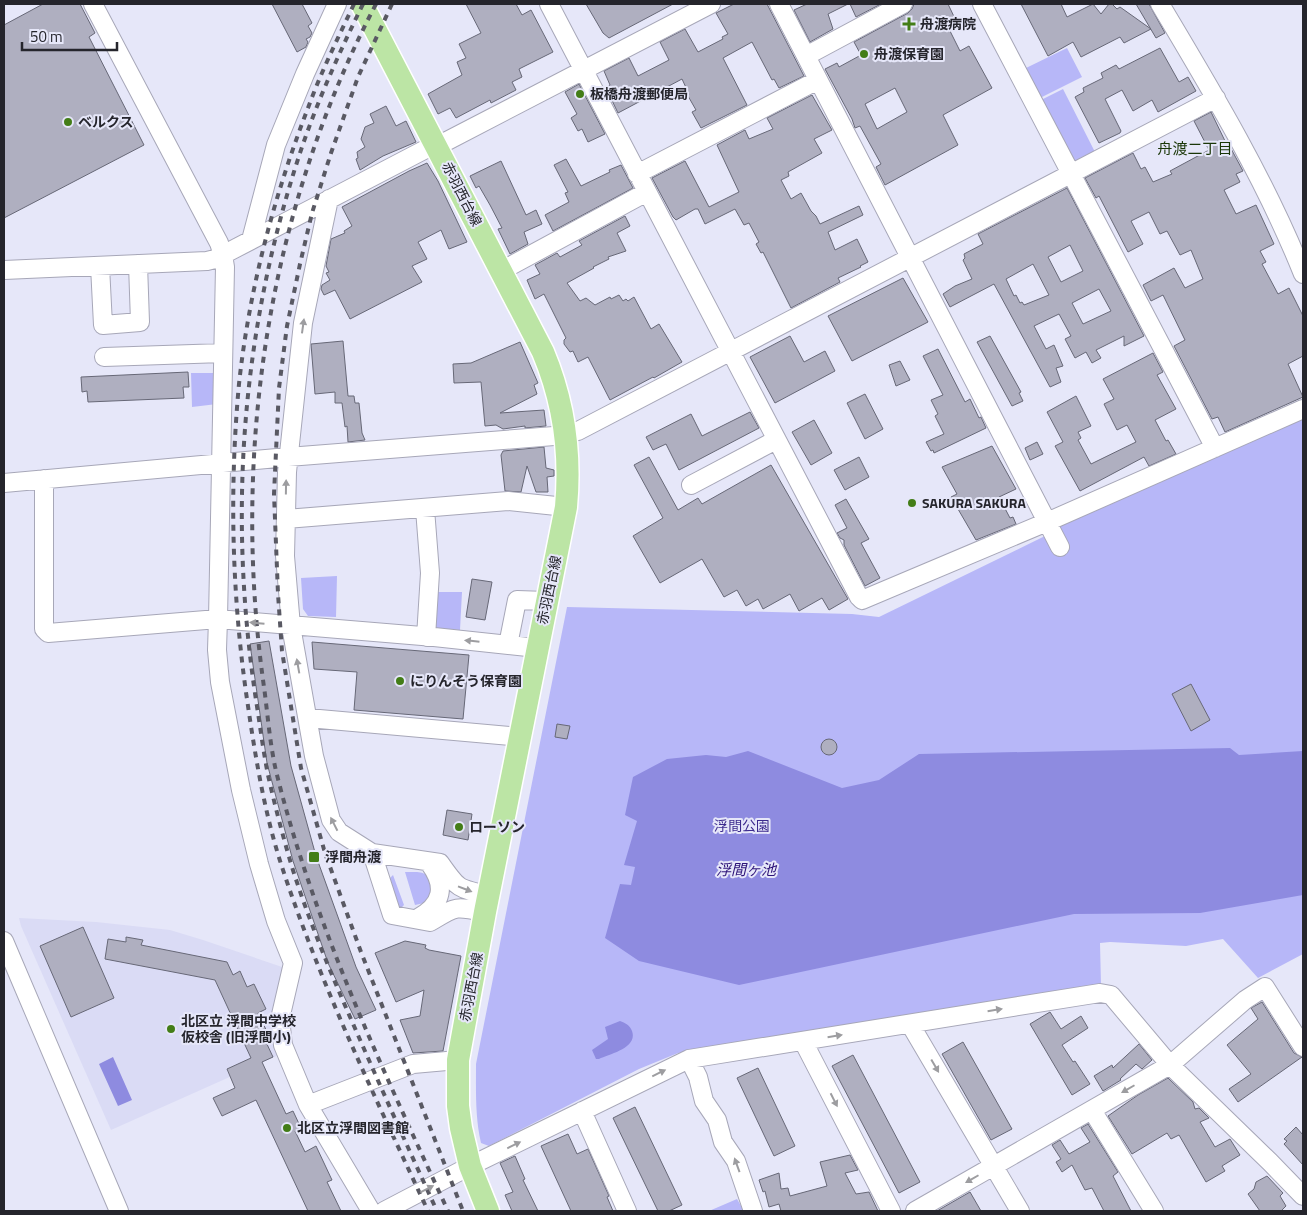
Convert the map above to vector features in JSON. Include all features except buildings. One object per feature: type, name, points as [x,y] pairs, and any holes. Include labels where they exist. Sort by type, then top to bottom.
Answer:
[{"type":"main road","name":"赤羽西台線","points":[[362,4],[533,332],[552,373],[565,434],[568,471],[566,508],[487,903],[458,1060],[458,1106],[461,1128],[470,1166],[488,1211]]},
{"type":"street","points":[[93,4],[214,235],[223,256],[225,267],[218,619],[220,682],[241,790],[259,864],[276,921],[293,963],[280,1019],[282,1046],[308,1105],[371,1211]]},
{"type":"street","points":[[251,240],[276,145],[305,74],[337,4]]},
{"type":"street","points":[[549,4],[776,440],[859,598],[862,600],[1047,522],[1303,409]]},
{"type":"street","points":[[4,270],[207,261],[223,256],[415,154],[437,145],[711,4]]},
{"type":"street","points":[[779,4],[1060,547]]},
{"type":"street","points":[[806,56],[904,4]]},
{"type":"street","points":[[982,4],[1214,448]]},
{"type":"street","points":[[1160,4],[1216,98],[1288,237],[1303,274]]},
{"type":"street","points":[[637,174],[818,80]]},
{"type":"street","points":[[4,483],[578,432],[1216,98]]},
{"type":"street","points":[[501,271],[647,192]]},
{"type":"street","points":[[329,199],[303,323],[288,457],[285,556],[291,626],[314,756],[334,827],[345,837],[372,853],[440,863],[452,880],[463,890],[487,903]]},
{"type":"street","points":[[100,266],[102,324],[140,322],[138,264]]},
{"type":"street","points":[[104,357],[223,353]]},
{"type":"street","points":[[691,485],[776,440]]},
{"type":"street","points":[[44,480],[44,629],[48,633],[218,619],[538,648]]},
{"type":"street","points":[[286,519],[508,501],[566,508]]},
{"type":"street","points":[[425,509],[430,573],[426,637]]},
{"type":"street","points":[[508,645],[517,600],[547,601]]},
{"type":"street","points":[[308,718],[520,737]]},
{"type":"street","points":[[372,853],[392,915],[430,922],[447,911],[459,907],[487,903]]},
{"type":"street","points":[[416,920],[426,914],[439,899],[439,882],[435,871],[428,861]]},
{"type":"street","points":[[4,942],[119,1211]]},
{"type":"street","points":[[915,1211],[1170,1065],[1245,1000],[1265,987],[1303,1047]]},
{"type":"street","points":[[384,1211],[470,1166],[689,1059],[1100,993],[1111,995],[1170,1065],[1303,1195]]},
{"type":"street","points":[[910,1024],[1020,1211]]},
{"type":"street","points":[[803,1041],[891,1211]]},
{"type":"street","points":[[689,1059],[698,1077],[704,1101],[717,1120],[723,1142],[736,1161],[753,1211]]},
{"type":"street","points":[[308,1105],[413,1064],[458,1060]]},
{"type":"street","points":[[1092,1110],[1154,1211]]},
{"type":"street","points":[[582,1111],[627,1211]]},
{"type":"shaded area","name":"北区立 浮間中学校 仮校舎 (旧浮間小)","points":[[19,918],[96,922],[170,930],[285,968],[281,1054],[111,1130]]},
{"type":"green space","points":[[1067,48],[1082,77],[1040,98],[1026,68]]},
{"type":"green space","points":[[1063,89],[1097,156],[1076,167],[1041,100]]},
{"type":"green space","points":[[191,373],[215,373],[217,404],[192,407]]},
{"type":"green space","name":"浮間公園","points":[[1303,418],[1303,954],[1258,978],[1223,939],[1186,946],[1100,943],[1101,986],[678,1053],[639,1069],[489,1146],[481,1143],[477,1114],[476,1064],[567,607],[852,614],[879,617],[1047,535],[1065,521]]},
{"type":"green space","points":[[337,576],[336,617],[308,616],[303,609],[301,578]]},
{"type":"green space","points":[[433,592],[462,592],[460,630],[431,628]]},
{"type":"green space","points":[[405,872],[420,872],[429,878],[435,888],[429,902],[415,905]]},
{"type":"green space","points":[[393,875],[404,905],[401,908],[395,905],[389,879]]},
{"type":"green space","points":[[737,1199],[744,1211],[709,1211]]},
{"type":"water","name":"浮間ヶ池","points":[[1230,748],[1239,755],[1303,751],[1303,895],[1200,913],[1074,914],[739,985],[639,961],[605,938],[620,884],[631,885],[635,867],[624,865],[637,821],[625,815],[633,777],[667,759],[706,755],[726,757],[748,751],[842,788],[879,780],[919,754]]},
{"type":"water","points":[[620,1021],[627,1024],[631,1029],[633,1037],[631,1042],[622,1050],[596,1059],[592,1050],[608,1039],[605,1027]]},
{"type":"water","points":[[113,1057],[132,1100],[118,1106],[99,1064]]},
{"type":"railway","points":[[354,4],[318,81],[296,141],[274,209],[256,279],[243,349],[236,424],[233,505],[235,586],[238,626],[254,747],[266,808],[282,867],[297,911],[332,999],[428,1211]]},
{"type":"railway","points":[[363,4],[328,79],[299,156],[279,223],[264,290],[245,425],[242,494],[247,631],[268,775],[292,867],[337,987],[437,1211]]},
{"type":"railway","points":[[376,4],[339,84],[308,166],[284,251],[267,337],[256,424],[252,512],[255,600],[273,754],[293,832],[331,943],[352,997],[448,1211]]},
{"type":"railway","points":[[392,4],[358,77],[331,153],[312,213],[287,326],[279,388],[274,494],[278,594],[282,651],[301,768],[325,853],[361,952],[463,1211]]},
{"type":"place","name":"舟渡病院","points":[[909,24]]},
{"type":"place","name":"舟渡保育園","points":[[864,54]]},
{"type":"place","name":"板橋舟渡郵便局","points":[[580,94]]},
{"type":"place","name":"ベルクス","points":[[68,122]]},
{"type":"place","name":"SAKURA SAKURA","points":[[912,503]]},
{"type":"place","name":"にりんそう保育園","points":[[400,681]]},
{"type":"place","name":"ローソン","points":[[459,827]]},
{"type":"place","name":"浮間舟渡","points":[[314,857]]},
{"type":"place","name":"北区立 浮間中学校 仮校舎 (旧浮間小)","points":[[171,1029]]},
{"type":"place","name":"北区立浮間図書館","points":[[287,1128]]},
{"type":"district","name":"舟渡二丁目","points":[[1195,149]]}]
